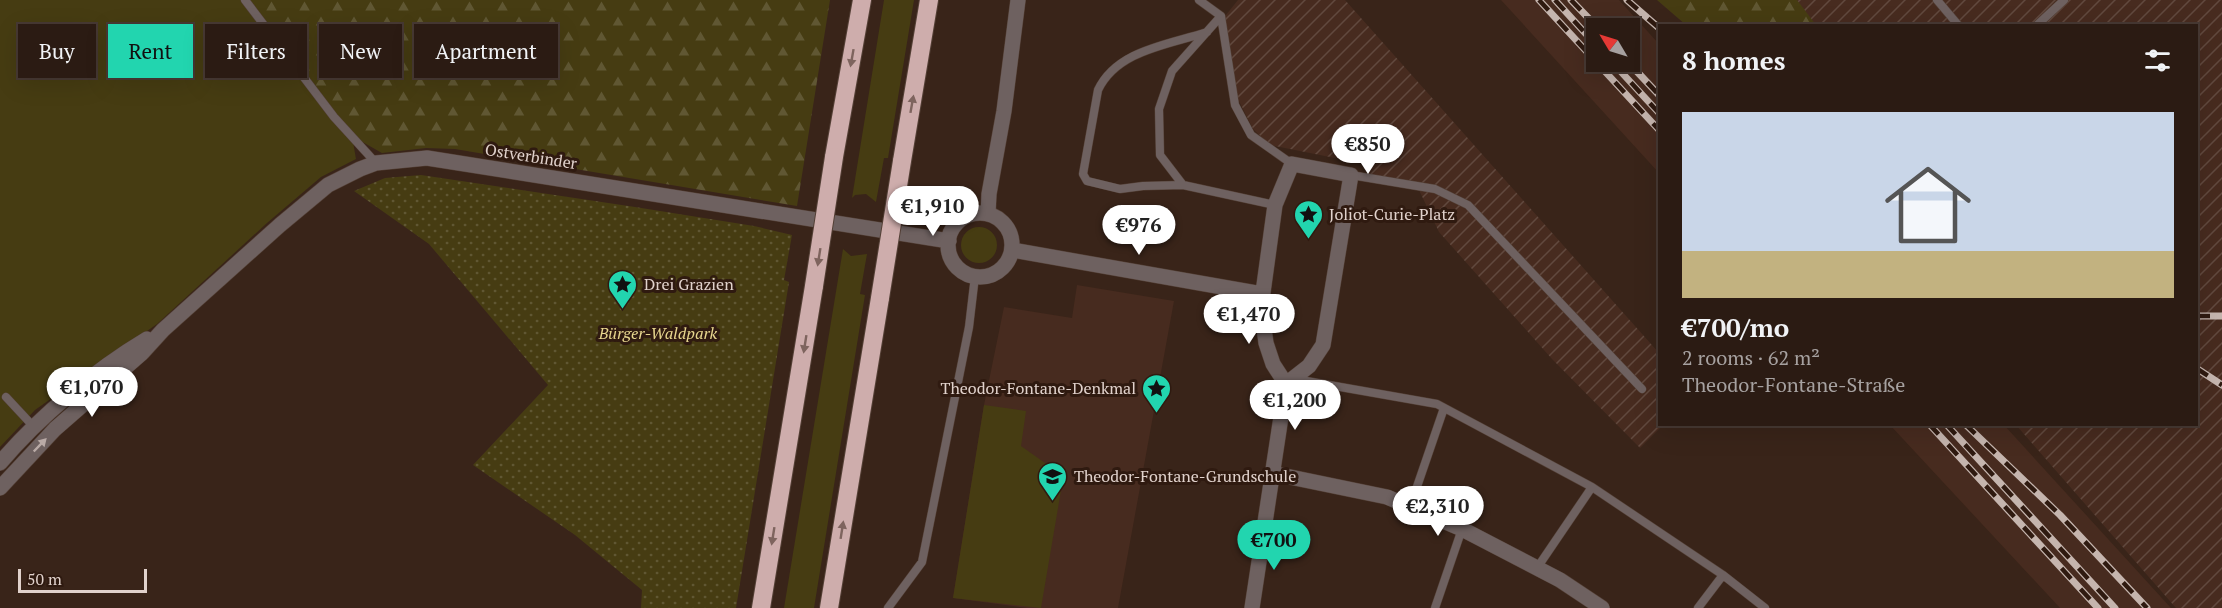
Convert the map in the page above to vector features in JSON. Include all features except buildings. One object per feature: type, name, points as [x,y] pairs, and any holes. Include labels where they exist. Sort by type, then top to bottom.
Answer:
[{"type":"highway","points":[[761,608],[834,157],[862,0]]},
{"type":"highway","points":[[829,608],[929,0]]},
{"type":"street","points":[[988,214],[1018,0]]},
{"type":"street","name":"Ostverbinder","points":[[0,488],[55,429],[142,353],[163,330],[280,225],[328,185],[376,163],[427,158],[949,241]]},
{"type":"street","points":[[1252,608],[1271,473],[1290,381],[1309,366],[1323,345],[1351,175],[1292,164],[1275,205],[1262,294],[1261,319],[1273,364],[1290,381]]},
{"type":"street","points":[[977,213],[988,214],[998,218],[1006,225],[1012,250],[1008,260],[998,271],[989,275],[975,276],[956,266],[951,256],[949,241],[955,226],[962,219],[977,213]]},
{"type":"street","points":[[1012,250],[1262,294]]},
{"type":"street","name":"Ostverbinder","points":[[0,463],[33,426],[120,356],[163,330]]},
{"type":"street","points":[[1271,473],[1388,497],[1462,529],[1537,568],[1602,608]]},
{"type":"lane","points":[[245,0],[334,117],[376,163]]},
{"type":"lane","points":[[1199,0],[1221,16],[1235,105],[1251,135],[1292,164]]},
{"type":"lane","points":[[1937,0],[1957,24]]},
{"type":"lane","points":[[2038,24],[2064,0]]},
{"type":"lane","points":[[1183,185],[1160,155],[1159,109],[1172,71],[1221,16]]},
{"type":"lane","points":[[1207,32],[1126,58],[1103,78],[1098,90],[1083,174],[1086,182],[1120,189],[1183,185],[1275,205]]},
{"type":"lane","points":[[1351,175],[1435,189],[1468,205],[1642,389]]},
{"type":"lane","points":[[888,608],[922,562],[969,327],[975,276]]},
{"type":"lane","points":[[1290,381],[1437,404],[1592,487],[1723,575],[1765,608]]},
{"type":"lane","points":[[6,397],[33,426]]},
{"type":"lane","points":[[1410,507],[1444,408]]},
{"type":"lane","points":[[1537,568],[1592,487]]},
{"type":"lane","points":[[1438,607],[1462,529]]},
{"type":"lane","points":[[1698,608],[1723,575]]},
{"type":"shaded area","points":[[1238,0],[1345,0],[1658,352],[1658,426],[1662,426],[1640,448],[1552,359],[1439,232],[1419,190],[1368,181],[1370,165],[1270,145],[1253,129],[1239,101],[1222,20]]},
{"type":"shaded area","points":[[1501,0],[1619,0],[1635,18],[1586,18],[1586,72],[1640,72],[1640,23],[1658,43],[1658,172]]},
{"type":"shaded area","points":[[1782,0],[2222,0],[2222,608],[2176,608],[2017,426],[2198,426],[2198,24],[1805,24]]},
{"type":"shaded area","name":"Theodor-Fontane-Grundschule","points":[[1077,285],[1174,301],[1118,608],[1027,608],[953,598],[984,405],[1004,307],[1072,318]]},
{"type":"shaded area","points":[[1891,426],[2005,426],[2171,608],[2060,608]]},
{"type":"green space","points":[[0,0],[245,0],[264,24],[205,24],[205,78],[306,78],[352,136],[356,159],[321,177],[157,324],[35,410],[0,447]]},
{"type":"green space","points":[[245,0],[830,0],[797,206],[455,149],[426,148],[382,153],[352,136],[306,78],[307,24],[264,24]]},
{"type":"green space","points":[[884,0],[914,0],[888,158],[884,158],[876,202],[866,194],[855,195],[852,198]]},
{"type":"green space","points":[[1657,0],[1797,0],[1815,24],[1685,24]]},
{"type":"green space","name":"Bürger-Waldpark","points":[[421,175],[754,226],[792,235],[784,280],[789,282],[736,608],[641,608],[642,590],[575,535],[473,465],[548,385],[429,244],[354,191],[385,178]]},
{"type":"green space","points":[[979,227],[992,232],[997,245],[992,258],[979,263],[966,258],[961,245],[966,232]]},
{"type":"green space","points":[[843,249],[851,256],[867,254],[860,294],[865,295],[814,608],[784,608]]},
{"type":"green space","points":[[984,405],[1026,411],[1021,446],[1045,463],[1065,467],[1041,608],[953,598]]},
{"type":"railway","points":[[1539,0],[1658,129]]},
{"type":"railway","points":[[1555,0],[1586,34]]},
{"type":"railway","points":[[1571,0],[1588,18]]},
{"type":"railway","points":[[1627,0],[1658,27]]},
{"type":"railway","points":[[1621,72],[1658,112]]},
{"type":"railway","points":[[1637,72],[1658,94]]},
{"type":"railway","points":[[2198,316],[2222,316]]},
{"type":"railway","points":[[2198,369],[2222,385]]},
{"type":"railway","points":[[1931,426],[2098,608]]},
{"type":"railway","points":[[1948,426],[2115,608]]},
{"type":"railway","points":[[1967,426],[2060,515],[2147,608]]},
{"type":"place","name":"Joliot-Curie-Platz","points":[[1308,240]]},
{"type":"place","name":"Drei Grazien","points":[[623,310]]},
{"type":"place","name":"Theodor-Fontane-Denkmal","points":[[1157,414]]},
{"type":"place","name":"Theodor-Fontane-Grundschule","points":[[1053,502]]}]
